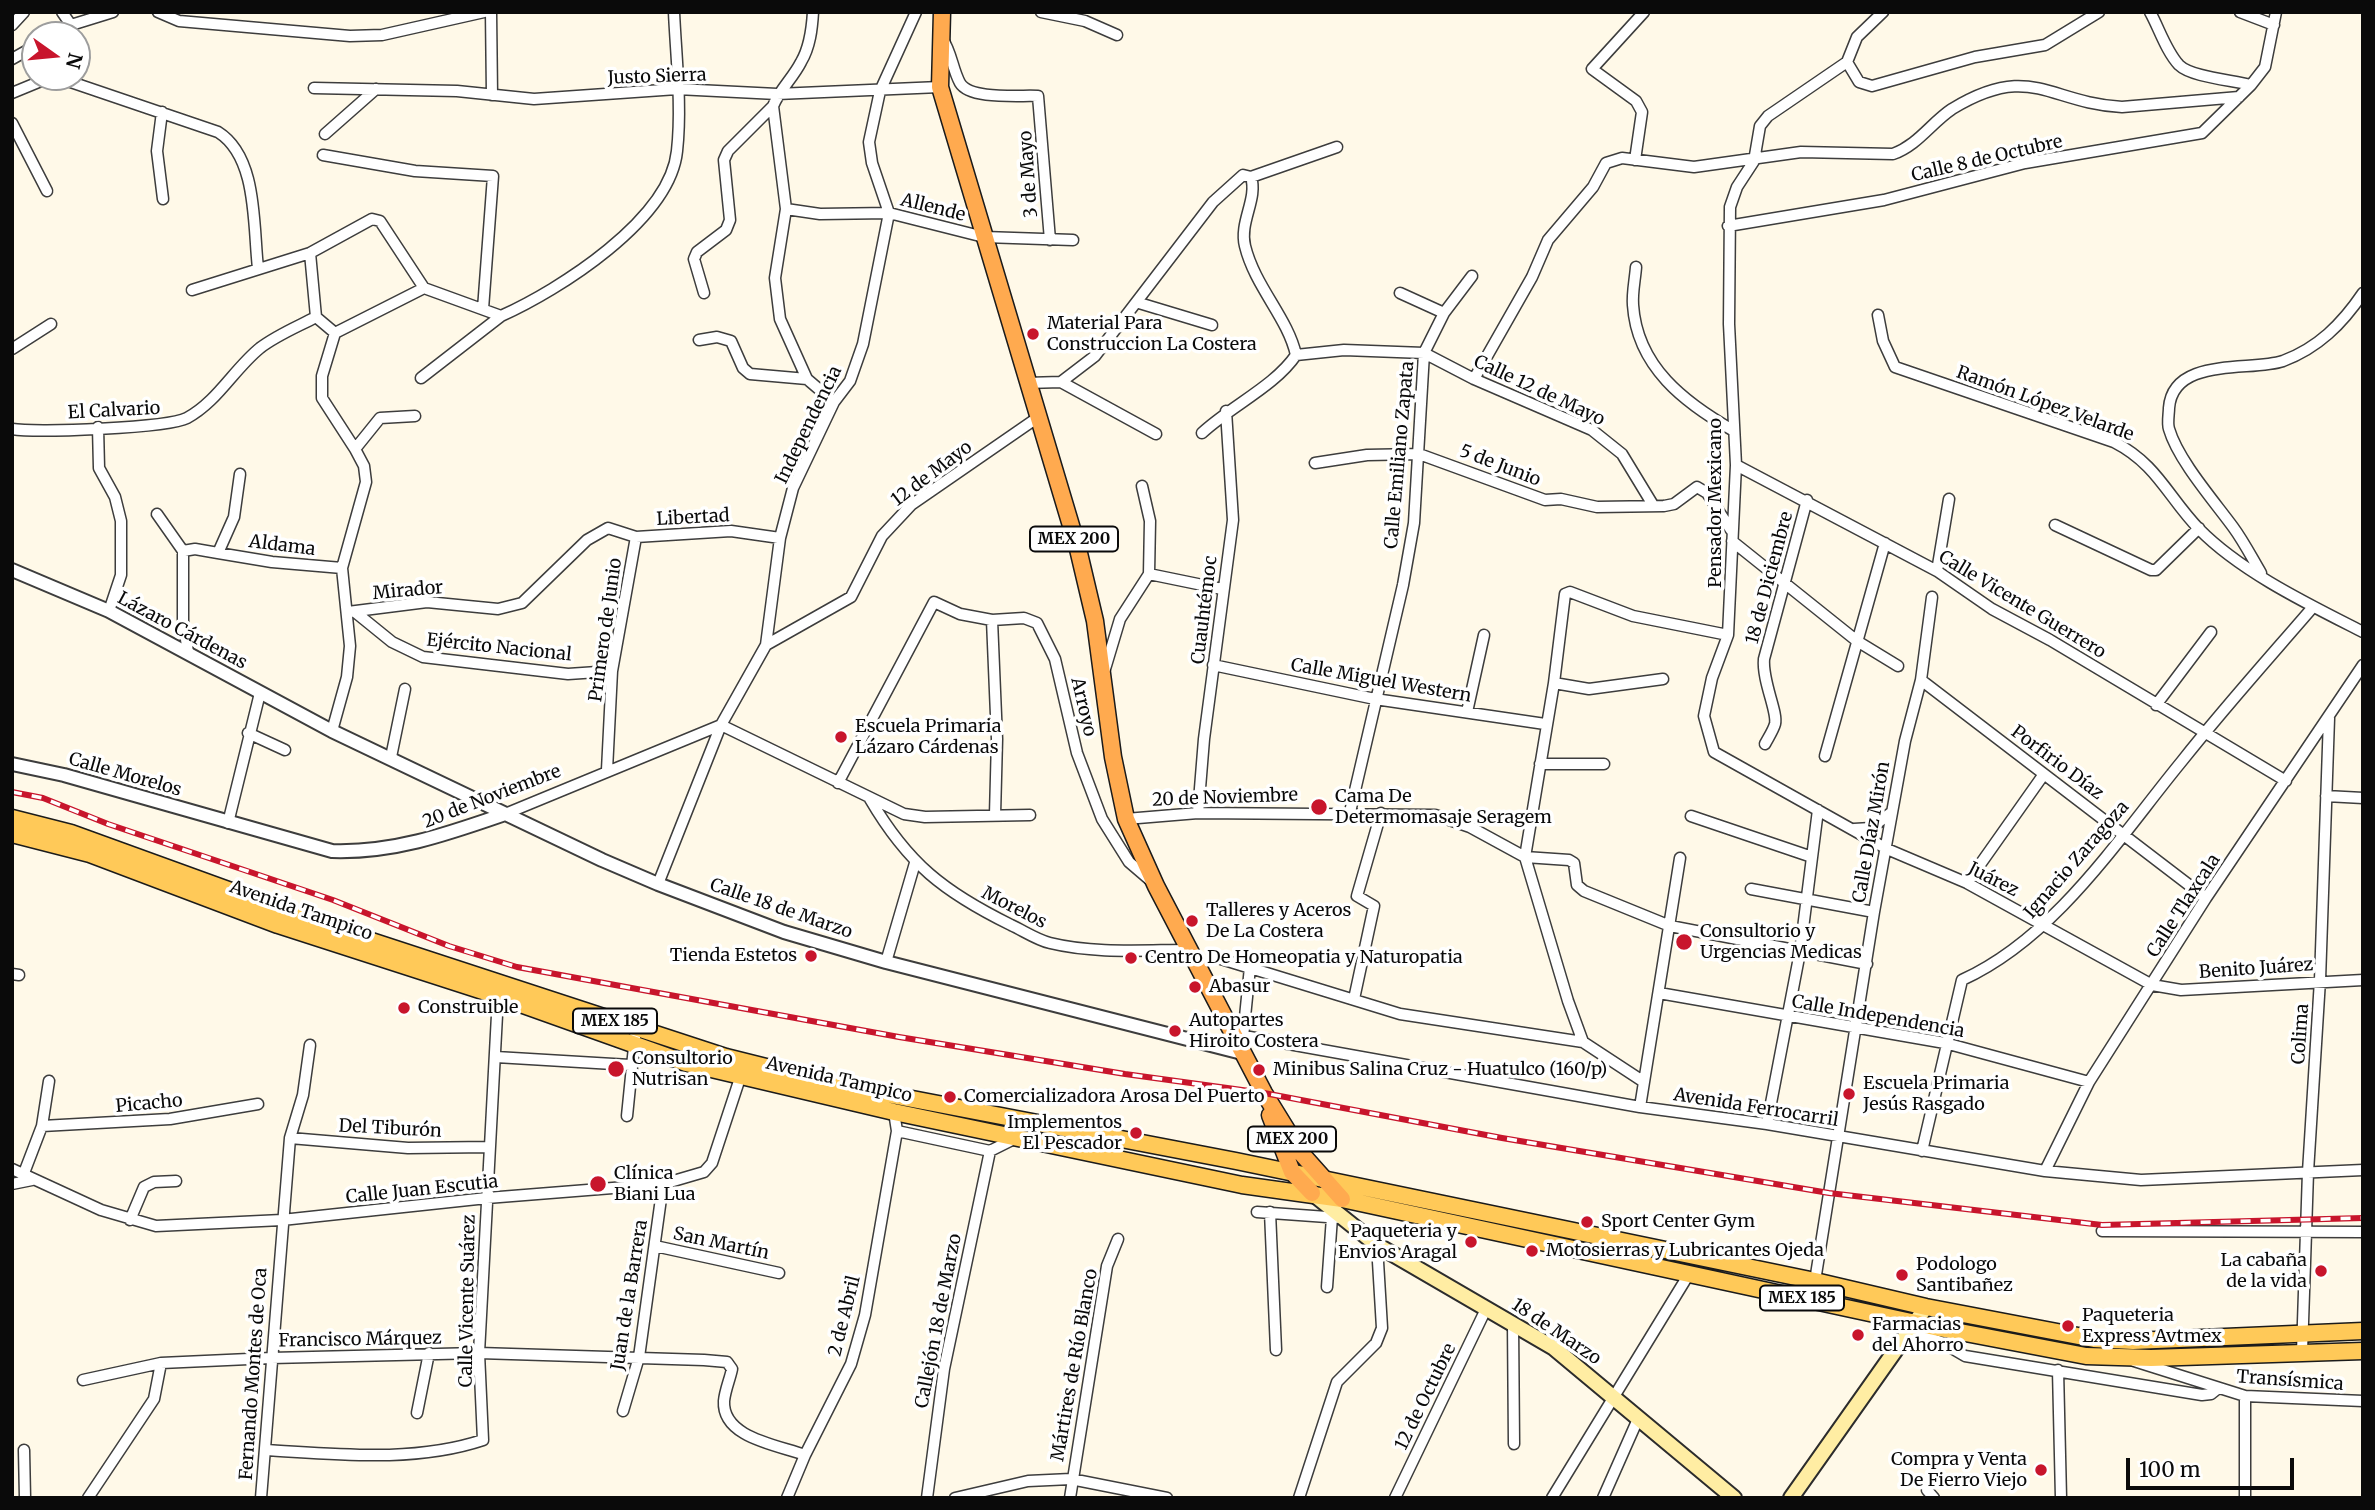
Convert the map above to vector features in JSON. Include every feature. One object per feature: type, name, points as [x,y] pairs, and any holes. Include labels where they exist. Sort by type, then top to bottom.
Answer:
[{"type":"highway","name":"MEX 200","points":[[942,12],[940,87],[1026,383],[1078,549],[1104,677],[1113,757],[1126,820],[1156,886],[1264,1093],[1301,1153],[1342,1199]]},
{"type":"highway","name":"MEX 200","points":[[1264,1093],[1278,1142],[1292,1172],[1312,1194]]},
{"type":"main road","name":"Avenida Tampico","points":[[12,818],[71,833],[344,932],[636,1027],[743,1070],[834,1084],[1292,1172]]},
{"type":"main road","name":"Avenida Tampico","points":[[12,834],[90,854],[278,925],[498,996],[633,1045],[743,1070],[894,1112],[1242,1185],[1312,1194]]},
{"type":"main road","name":"MEX 185","points":[[1292,1172],[1815,1281],[1926,1307],[2094,1339],[2133,1341],[2363,1331]]},
{"type":"main road","name":"MEX 185","points":[[1312,1194],[1634,1261],[1912,1326],[2086,1356],[2123,1358],[2363,1351]]},
{"type":"main road","name":"18 de Marzo","points":[[1312,1194],[1337,1217],[1377,1245],[1553,1348],[1734,1498]]},
{"type":"main road","points":[[1337,1217],[1342,1199]]},
{"type":"main road","points":[[1634,1261],[1638,1245]]},
{"type":"main road","points":[[1791,1498],[1926,1307]]},
{"type":"street","points":[[12,25],[24,12]]},
{"type":"street","points":[[82,21],[113,12]]},
{"type":"street","points":[[158,12],[179,21],[350,36],[382,35],[484,12]]},
{"type":"street","points":[[491,12],[492,95]]},
{"type":"street","points":[[421,378],[501,316],[551,289],[624,239],[650,208],[667,180],[677,153],[674,12]]},
{"type":"street","points":[[704,293],[694,259],[697,252],[726,230],[730,220],[724,160],[728,151],[773,106],[778,94],[802,62],[812,33],[813,12]]},
{"type":"street","points":[[889,213],[872,163],[869,142],[880,91],[916,12]]},
{"type":"street","points":[[1041,12],[1085,21],[1116,36]]},
{"type":"street","points":[[1635,160],[1642,112],[1636,101],[1592,69],[1644,12]]},
{"type":"street","points":[[1754,161],[1760,126],[1768,116],[1847,62],[1857,37],[1883,12]]},
{"type":"street","points":[[1847,62],[1858,82],[1872,86],[1975,57],[2045,45],[2099,12]]},
{"type":"street","points":[[2150,12],[2177,63],[2189,73],[2251,85]]},
{"type":"street","points":[[2240,12],[2274,25]]},
{"type":"street","points":[[1474,379],[1560,223],[1593,187],[1606,163],[1622,158],[1694,167],[1754,161],[1801,152],[1893,153],[1903,150],[1927,133],[1950,111],[1981,94],[2009,86],[2051,89],[2113,106],[2199,103],[2239,97],[2265,67],[2276,12]]},
{"type":"street","name":"3 de Mayo","points":[[940,36],[952,54],[960,82],[966,90],[983,95],[1038,96],[1050,240]]},
{"type":"street","points":[[12,93],[46,79],[62,79],[218,132],[236,148],[249,184],[258,268]]},
{"type":"street","name":"Justo Sierra","points":[[314,88],[576,98],[677,89],[778,94],[940,87]]},
{"type":"street","points":[[325,134],[376,89]]},
{"type":"street","name":"Calle 8 de Octubre","points":[[1728,226],[1884,200],[2025,163],[2191,137],[2213,125],[2239,97]]},
{"type":"street","points":[[773,106],[786,209],[775,278],[775,296],[789,343],[807,379],[834,402]]},
{"type":"street","points":[[162,112],[157,151],[163,199]]},
{"type":"street","points":[[12,123],[47,191]]},
{"type":"street","points":[[1061,382],[1095,356],[1139,303],[1213,202],[1234,181],[1243,175],[1251,177],[1337,147]]},
{"type":"street","points":[[323,155],[415,171],[493,176],[483,309]]},
{"type":"street","name":"Pensador Mexicano","points":[[1714,752],[1704,716],[1712,678],[1728,635],[1736,465],[1728,324],[1728,226],[1730,207],[1737,187],[1754,161]]},
{"type":"street","points":[[1251,177],[1254,186],[1244,220],[1244,244],[1257,283],[1293,342],[1296,355]]},
{"type":"street","name":"Allende","points":[[786,209],[820,214],[889,213],[984,237],[1073,240]]},
{"type":"street","name":"Independencia","points":[[659,884],[720,725],[766,645],[780,538],[793,488],[834,402],[850,381],[863,344],[889,213]]},
{"type":"street","points":[[192,290],[310,253],[372,219],[380,221],[424,288],[501,316]]},
{"type":"street","points":[[310,253],[316,317],[335,333]]},
{"type":"street","points":[[1636,267],[1633,305],[1644,349],[1667,384],[1697,409],[1734,431]]},
{"type":"street","name":"Calle Emiliano Zapata","points":[[1350,813],[1407,563],[1419,454],[1424,353],[1444,313],[1472,275]]},
{"type":"street","points":[[332,731],[349,662],[351,612],[342,568],[366,482],[364,466],[322,398],[322,376],[335,333],[424,288]]},
{"type":"street","points":[[1400,293],[1444,313]]},
{"type":"street","name":"Ramón López Velarde","points":[[2264,576],[2235,529],[2200,485],[2168,428],[2170,398],[2183,380],[2230,365],[2280,362],[2313,347],[2344,320],[2363,293]]},
{"type":"street","points":[[1139,303],[1212,325]]},
{"type":"street","name":"Ramón López Velarde","points":[[1878,315],[1883,341],[1895,367],[2114,442],[2136,453],[2155,471],[2199,528],[2264,576],[2313,607],[2363,632]]},
{"type":"street","name":"El Calvario","points":[[12,429],[40,431],[167,424],[185,419],[210,400],[260,349],[316,317]]},
{"type":"street","points":[[12,349],[51,324]]},
{"type":"street","points":[[699,340],[717,337],[731,341],[743,368],[757,376],[807,379]]},
{"type":"street","points":[[1202,433],[1226,411],[1274,380],[1296,355],[1344,350],[1424,353]]},
{"type":"street","name":"Calle 12 de Mayo","points":[[1424,353],[1474,379],[1592,430],[1622,454],[1653,505]]},
{"type":"street","points":[[1026,383],[1061,382],[1156,434]]},
{"type":"street","name":"Cuauhtémoc","points":[[1198,813],[1222,589],[1233,520],[1226,411]]},
{"type":"street","points":[[355,449],[380,418],[415,416]]},
{"type":"street","name":"12 de Mayo","points":[[766,645],[851,597],[882,536],[911,505],[1037,418]]},
{"type":"street","points":[[98,427],[99,468],[115,497],[121,521],[121,575],[109,611]]},
{"type":"street","name":"5 de Junio","points":[[1315,463],[1367,455],[1419,454],[1545,500],[1561,499],[1597,507],[1674,503],[1697,487],[1703,489],[1731,536]]},
{"type":"street","name":"Calle Vicente Guerrero","points":[[1736,465],[1807,500],[1937,571],[1992,609],[2050,640],[2286,781]]},
{"type":"street","points":[[218,553],[238,502],[240,474]]},
{"type":"street","points":[[1104,677],[1115,631],[1149,575],[1150,521],[1142,486]]},
{"type":"street","points":[[1937,571],[1949,499]]},
{"type":"street","name":"18 de Diciembre","points":[[1765,744],[1775,725],[1775,715],[1763,673],[1764,659],[1807,500]]},
{"type":"street","points":[[157,514],[183,551],[183,621],[188,652]]},
{"type":"street","points":[[2055,525],[2151,570],[2156,570],[2199,528]]},
{"type":"street","name":"Libertad","points":[[608,528],[636,537],[731,531],[780,538]]},
{"type":"street","name":"Mirador","points":[[351,612],[427,602],[498,609],[522,603],[587,540],[608,528]]},
{"type":"street","points":[[1731,536],[1857,641],[1898,666]]},
{"type":"street","name":"Primero de Junio","points":[[607,770],[612,671],[636,537]]},
{"type":"street","points":[[1825,756],[1885,543]]},
{"type":"street","name":"Aldama","points":[[183,551],[195,549],[272,562],[342,568]]},
{"type":"street","name":"Lázaro Cárdenas","points":[[12,570],[109,611],[332,731]]},
{"type":"street","points":[[1149,575],[1222,589]]},
{"type":"street","points":[[1583,1042],[1525,857],[1545,724],[1554,683],[1565,594],[1570,592],[1633,616],[1728,635]]},
{"type":"street","name":"Calle Díaz Mirón","points":[[1815,1281],[1874,912],[1905,741],[1921,680],[1932,597]]},
{"type":"street","name":"Arroyo","points":[[838,783],[934,602],[960,614],[992,620],[1024,618],[1037,623],[1055,659],[1077,752],[1102,819],[1129,862],[1156,886]]},
{"type":"street","name":"Ignacio Zaragoza","points":[[1922,1151],[1945,1043],[1962,980],[1993,966],[2046,925],[2204,733],[2313,607]]},
{"type":"street","name":"Ejército Nacional","points":[[351,612],[392,642],[423,657],[568,674],[612,671]]},
{"type":"street","points":[[992,620],[997,739],[995,815]]},
{"type":"street","points":[[2156,705],[2211,632]]},
{"type":"street","points":[[1467,712],[1484,635]]},
{"type":"street","name":"Calle Miguel Western","points":[[1213,665],[1375,699],[1545,724]]},
{"type":"street","name":"Calle Tlaxcala","points":[[2045,1171],[2088,1082],[2206,898],[2363,665]]},
{"type":"street","points":[[1554,683],[1588,689],[1663,679]]},
{"type":"street","name":"Porfirio Díaz","points":[[1921,680],[2206,898]]},
{"type":"street","points":[[391,757],[404,689]]},
{"type":"street","points":[[228,823],[260,693]]},
{"type":"street","name":"Colima","points":[[2302,1352],[2305,1232],[2320,980],[2329,719]]},
{"type":"street","points":[[720,725],[904,814],[925,817],[1030,815]]},
{"type":"street","name":"20 de Noviembre","points":[[228,823],[332,851],[366,852],[422,843],[505,814],[720,725]]},
{"type":"street","name":"Calle 18 de Marzo","points":[[332,731],[659,884],[784,932],[886,962],[1239,1041]]},
{"type":"street","points":[[248,733],[285,750]]},
{"type":"street","name":"Juárez","points":[[1714,752],[1887,849],[1967,883],[2152,985]]},
{"type":"street","name":"Calle Morelos","points":[[12,764],[77,778],[228,823]]},
{"type":"street","points":[[1539,764],[1604,764]]},
{"type":"street","points":[[1967,883],[2045,774]]},
{"type":"street","points":[[2326,796],[2363,797]]},
{"type":"street","name":"Morelos","points":[[869,799],[890,833],[915,863],[949,891],[1048,943],[1091,949],[1190,950]]},
{"type":"street","points":[[1767,1124],[1800,952],[1818,810]]},
{"type":"street","points":[[1854,829],[1871,828],[1892,811]]},
{"type":"street","name":"20 de Noviembre","points":[[1126,820],[1198,813],[1435,815],[1470,827],[1525,857],[1569,860],[1574,863],[1577,885],[1584,891],[1670,926],[1867,964]]},
{"type":"street","points":[[1354,999],[1374,906],[1357,896],[1381,813]]},
{"type":"street","points":[[1691,816],[1812,857]]},
{"type":"street","points":[[1640,1107],[1680,858]]},
{"type":"street","points":[[886,962],[915,863]]},
{"type":"street","points":[[1751,889],[1874,912]]},
{"type":"street","points":[[1221,960],[1400,1014],[1583,1042],[1644,1082]]},
{"type":"street","points":[[1239,1041],[1250,967]]},
{"type":"street","name":"Benito Juárez","points":[[2152,985],[2181,990],[2320,980],[2363,980]]},
{"type":"street","name":"Calle Independencia","points":[[1659,993],[1945,1043],[2088,1082]]},
{"type":"street","name":"Calle Vicente Suárez","points":[[265,1450],[399,1455],[463,1446],[483,1440],[479,1353],[498,996]]},
{"type":"street","points":[[627,1116],[630,1065],[636,1027]]},
{"type":"street","name":"Avenida Ferrocarril","points":[[1239,1041],[1640,1107],[1767,1124],[2045,1171],[2141,1180],[2363,1170]]},
{"type":"street","name":"Fernando Montes de Oca","points":[[261,1498],[290,1138],[303,1095],[310,1045]]},
{"type":"street","points":[[496,1057],[630,1065]]},
{"type":"street","name":"Calle Juan Escutia","points":[[12,1169],[130,1220],[156,1226],[282,1220],[486,1198],[663,1184],[705,1172],[712,1163],[743,1070]]},
{"type":"street","points":[[12,1184],[28,1177],[42,1126],[48,1081]]},
{"type":"street","name":"Picacho","points":[[42,1126],[170,1119],[258,1104]]},
{"type":"street","name":"2 de Abril","points":[[787,1498],[804,1455],[851,1364],[864,1315],[897,1131],[894,1112]]},
{"type":"street","points":[[897,1131],[990,1152],[1018,1136]]},
{"type":"street","name":"Del Tiburón","points":[[290,1138],[408,1148],[489,1147]]},
{"type":"street","name":"Callejón 18 de Marzo","points":[[926,1498],[944,1369],[990,1152]]},
{"type":"street","points":[[130,1220],[144,1187],[154,1182],[176,1181]]},
{"type":"street","name":"Juan de la Barrera","points":[[623,1411],[639,1357],[663,1184]]},
{"type":"street","points":[[1257,1212],[1337,1217],[1327,1287]]},
{"type":"street","points":[[1270,1212],[1276,1350]]},
{"type":"street","points":[[2102,1231],[2363,1231]]},
{"type":"street","name":"Mártires de Río Blanco","points":[[1070,1498],[1107,1266],[1118,1239]]},
{"type":"street","points":[[1298,1498],[1337,1382],[1376,1343],[1382,1328],[1377,1245]]},
{"type":"street","name":"San Martín","points":[[655,1246],[779,1273]]},
{"type":"street","points":[[1552,1498],[1689,1274]]},
{"type":"street","name":"12 de Octubre","points":[[1395,1498],[1486,1309]]},
{"type":"street","points":[[1513,1323],[1514,1444]]},
{"type":"street","name":"Transísmica","points":[[1912,1326],[1965,1356],[2202,1395],[2216,1390]]},
{"type":"street","points":[[417,1413],[429,1353]]},
{"type":"street","name":"Francisco Márquez","points":[[83,1380],[161,1363],[429,1353],[639,1357],[727,1362],[732,1369],[724,1400],[730,1422],[740,1431],[804,1455]]},
{"type":"street","name":"Transísmica","points":[[2123,1358],[2216,1390],[2245,1396],[2363,1401]]},
{"type":"street","points":[[88,1498],[154,1399],[161,1363]]},
{"type":"street","points":[[2058,1370],[2061,1498]]},
{"type":"street","points":[[2245,1396],[2245,1498]]},
{"type":"street","points":[[1603,1498],[1638,1419]]},
{"type":"street","points":[[24,1450],[25,1498]]},
{"type":"street","points":[[955,1498],[1028,1480],[1071,1479],[1167,1498]]},
{"type":"railway","points":[[12,792],[43,798],[108,824],[333,900],[449,946],[517,967],[899,1037],[1125,1074],[1264,1093],[1502,1138],[1829,1193],[2102,1225],[2363,1218]]},
{"type":"place","name":"Material Para Construccion La Costera","points":[[1033,334]]},
{"type":"place","name":"Escuela Primaria Lázaro Cárdenas","points":[[841,737]]},
{"type":"place","name":"Cama De Determomasaje Seragem","points":[[1319,807]]},
{"type":"place","name":"Talleres y Aceros De La Costera","points":[[1192,921]]},
{"type":"place","name":"Consultorio y Urgencias Medicas","points":[[1684,942]]},
{"type":"place","name":"Tienda Estetos","points":[[811,956]]},
{"type":"place","name":"Centro De Homeopatia y Naturopatia","points":[[1131,958]]},
{"type":"place","name":"Abasur","points":[[1195,987]]},
{"type":"place","name":"Construible","points":[[404,1008]]},
{"type":"place","name":"Autopartes Hiroito Costera","points":[[1175,1031]]},
{"type":"place","name":"Consultorio Nutrisan","points":[[616,1069]]},
{"type":"place","name":"Minibus Salina Cruz - Huatulco (160/p)","points":[[1259,1070]]},
{"type":"place","name":"Escuela Primaria Jesús Rasgado","points":[[1849,1094]]},
{"type":"place","name":"Comercializadora Arosa Del Puerto","points":[[950,1097]]},
{"type":"place","name":"Implementos El Pescador","points":[[1136,1133]]},
{"type":"place","name":"Clínica Biani Lua","points":[[598,1184]]},
{"type":"place","name":"Sport Center Gym","points":[[1587,1222]]},
{"type":"place","name":"Paqueteria y Envios Aragal","points":[[1471,1242]]},
{"type":"place","name":"Motosierras y Lubricantes Ojeda","points":[[1532,1251]]},
{"type":"place","name":"La cabaña de la vida","points":[[2321,1271]]},
{"type":"place","name":"Podologo Santibañez","points":[[1902,1275]]},
{"type":"place","name":"Paqueteria Express Avtmex","points":[[2068,1326]]},
{"type":"place","name":"Farmacias del Ahorro","points":[[1858,1335]]},
{"type":"place","name":"Compra y Venta De Fierro Viejo","points":[[2041,1470]]}]
